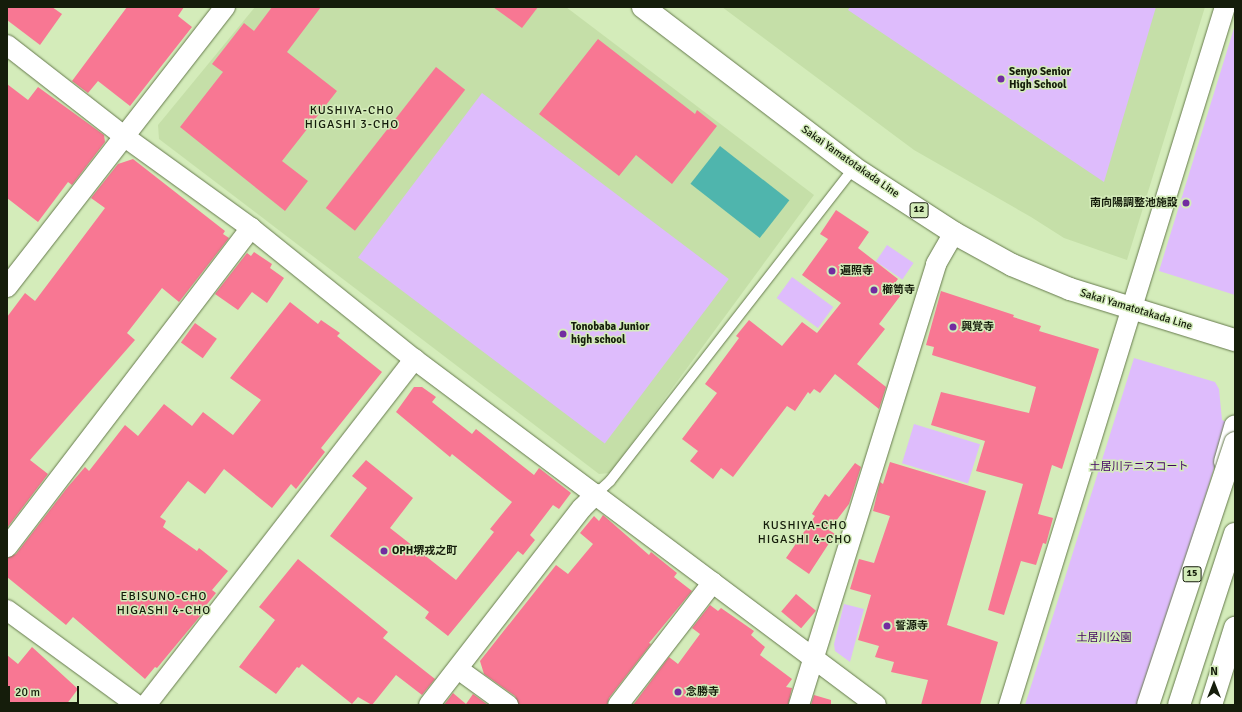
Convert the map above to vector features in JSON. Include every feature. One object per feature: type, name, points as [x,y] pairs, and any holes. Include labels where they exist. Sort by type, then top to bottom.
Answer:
[{"type":"main road","name":"Sakai Yamatotakada Line","points":[[643,7],[854,168],[954,233],[1012,265],[1070,289],[1235,340]]},
{"type":"main road","points":[[1154,705],[1235,426]]},
{"type":"main road","name":"15","points":[[1148,705],[1235,442]]},
{"type":"main road","points":[[1179,705],[1235,534]]},
{"type":"main road","points":[[1210,705],[1235,628]]},
{"type":"street","points":[[7,287],[225,7]]},
{"type":"street","points":[[1009,705],[1134,309],[1225,7]]},
{"type":"street","points":[[7,45],[125,137],[251,228],[414,359],[876,705]]},
{"type":"street","points":[[7,547],[251,228]]},
{"type":"street","points":[[799,705],[936,264],[954,233]]},
{"type":"street","points":[[146,705],[414,359]]},
{"type":"street","points":[[429,705],[582,508],[596,494]]},
{"type":"street","points":[[618,705],[713,582]]},
{"type":"street","points":[[7,610],[137,705]]},
{"type":"street","points":[[458,669],[508,705]]},
{"type":"lane","points":[[596,494],[610,481],[854,168]]},
{"type":"shaded area","name":"Tonobaba Junior high school","points":[[255,7],[566,7],[814,195],[610,473],[599,474],[159,139],[158,125]]},
{"type":"shaded area","name":"Senyo Senior High School","points":[[722,7],[1205,7],[1127,260],[1064,238],[1031,217],[914,150]]},
{"type":"green space","points":[[850,7],[1156,7],[1104,182],[848,10]]},
{"type":"green space","points":[[1235,25],[1235,295],[1159,271]]},
{"type":"green space","points":[[482,93],[729,279],[605,443],[358,258]]},
{"type":"green space","points":[[887,245],[914,263],[902,279],[876,262]]},
{"type":"green space","points":[[792,277],[833,307],[818,328],[777,298]]},
{"type":"green space","name":"土居川公園","points":[[1134,358],[1215,382],[1219,389],[1222,420],[1228,423],[1141,705],[1025,705]]},
{"type":"green space","points":[[914,424],[980,444],[968,483],[902,463]]},
{"type":"green space","points":[[844,604],[864,609],[850,662],[835,651],[834,644]]},
{"type":"water","points":[[720,146],[789,200],[760,238],[690,184]]},
{"type":"building","points":[[7,7],[52,7],[62,14],[40,45],[7,20]]},
{"type":"building","points":[[127,7],[184,7],[178,16],[192,27],[130,106],[98,81],[88,93],[72,81]]},
{"type":"building","points":[[272,7],[321,7],[287,52],[337,91],[282,161],[308,181],[285,211],[180,127],[223,72],[212,64],[244,23],[254,31]]},
{"type":"building","points":[[493,7],[538,7],[522,28]]},
{"type":"building","points":[[598,39],[695,114],[697,110],[717,126],[672,184],[636,155],[619,176],[539,114]]},
{"type":"building","points":[[436,67],[465,90],[355,231],[326,208]]},
{"type":"building","points":[[7,84],[28,100],[38,87],[104,135],[105,142],[72,185],[68,182],[38,222],[7,198]]},
{"type":"building","points":[[133,159],[225,231],[223,234],[229,238],[179,302],[162,288],[127,333],[135,340],[30,460],[48,474],[7,528],[7,317],[25,293],[35,301],[105,208],[91,198],[118,164]]},
{"type":"building","points":[[836,210],[869,232],[858,248],[898,279],[894,284],[904,291],[879,324],[885,329],[857,364],[886,387],[879,409],[835,374],[820,393],[814,389],[810,394],[808,392],[795,411],[787,406],[733,477],[721,468],[713,479],[690,461],[698,451],[682,439],[717,393],[705,384],[739,338],[736,336],[749,320],[782,346],[802,322],[817,333],[841,303],[802,275],[828,239],[820,234]]},
{"type":"building","points":[[254,252],[272,264],[270,268],[284,278],[267,303],[252,292],[238,310],[215,294],[247,253],[251,256]]},
{"type":"building","points":[[941,291],[1014,315],[1013,317],[1041,326],[1039,331],[1099,349],[1062,469],[1052,465],[1038,514],[1053,518],[1046,544],[1043,543],[1036,565],[1021,561],[1004,615],[988,610],[1023,484],[976,471],[985,441],[931,425],[941,392],[1029,413],[1036,387],[932,355],[934,347],[926,345]]},
{"type":"building","points":[[290,302],[318,324],[321,320],[340,333],[337,336],[382,372],[321,448],[325,452],[296,489],[291,484],[272,508],[224,469],[205,494],[188,481],[160,517],[166,521],[163,527],[197,551],[199,548],[228,571],[212,590],[216,593],[200,613],[201,615],[157,668],[155,667],[145,679],[73,617],[66,625],[7,577],[7,558],[16,554],[67,488],[85,467],[89,471],[125,425],[138,436],[164,404],[192,426],[203,412],[233,435],[261,400],[230,378]]},
{"type":"building","points":[[195,323],[217,339],[203,358],[181,342]]},
{"type":"building","points":[[414,387],[422,387],[436,397],[432,402],[472,434],[476,429],[534,475],[539,468],[571,493],[559,509],[553,505],[530,535],[535,540],[523,555],[518,551],[448,636],[425,618],[429,612],[330,536],[367,488],[352,476],[366,460],[413,498],[390,528],[456,580],[494,532],[490,529],[512,502],[452,454],[450,457],[396,412]]},
{"type":"building","points":[[890,462],[986,491],[947,625],[998,642],[980,705],[921,705],[928,680],[891,672],[894,662],[875,657],[879,646],[858,640],[871,595],[850,589],[859,559],[874,563],[890,516],[873,511],[880,482],[883,484]]},
{"type":"building","points":[[855,463],[861,467],[849,504],[829,530],[835,534],[809,574],[786,558],[815,516],[812,514],[825,494],[829,497]]},
{"type":"building","points":[[603,515],[649,555],[651,552],[677,573],[674,577],[692,591],[649,643],[651,644],[609,698],[607,705],[519,705],[515,696],[484,674],[480,661],[556,565],[568,574],[593,544],[580,533],[594,516],[599,521]]},
{"type":"building","points":[[298,559],[388,632],[383,638],[435,679],[422,695],[396,675],[372,705],[358,697],[352,704],[302,664],[299,668],[297,667],[276,694],[239,667],[275,620],[259,607]]},
{"type":"building","points":[[796,594],[816,611],[801,628],[781,612]]},
{"type":"building","points":[[710,605],[718,611],[721,608],[754,631],[751,635],[765,647],[760,655],[792,679],[786,687],[792,688],[788,705],[633,705],[669,657],[678,664],[700,634],[692,628]]},
{"type":"building","points":[[32,647],[78,689],[66,705],[7,705],[7,655],[18,664]]},
{"type":"building","points":[[453,693],[466,704],[473,694],[488,705],[444,705]]},
{"type":"building","points":[[814,695],[831,700],[831,705],[811,705]]},
{"type":"place","name":"Senyo Senior High School","points":[[1001,79]]},
{"type":"place","name":"南向陽調整池施設","points":[[1186,203]]},
{"type":"place","name":"遍照寺","points":[[832,271]]},
{"type":"place","name":"櫛笥寺","points":[[874,290]]},
{"type":"place","name":"興覚寺","points":[[953,327]]},
{"type":"place","name":"Tonobaba Junior high school","points":[[563,334]]},
{"type":"place","name":"OPH堺戎之町","points":[[384,551]]},
{"type":"place","name":"誓源寺","points":[[887,626]]},
{"type":"place","name":"念勝寺","points":[[678,692]]},
{"type":"district","name":"KUSHIYA-CHO HIGASHI 3-CHO","points":[[352,118]]},
{"type":"district","name":"KUSHIYA-CHO HIGASHI 4-CHO","points":[[805,533]]},
{"type":"district","name":"EBISUNO-CHO HIGASHI 4-CHO","points":[[164,604]]},
{"type":"park label","name":"土居川テニスコート","points":[[1139,467]]}]
